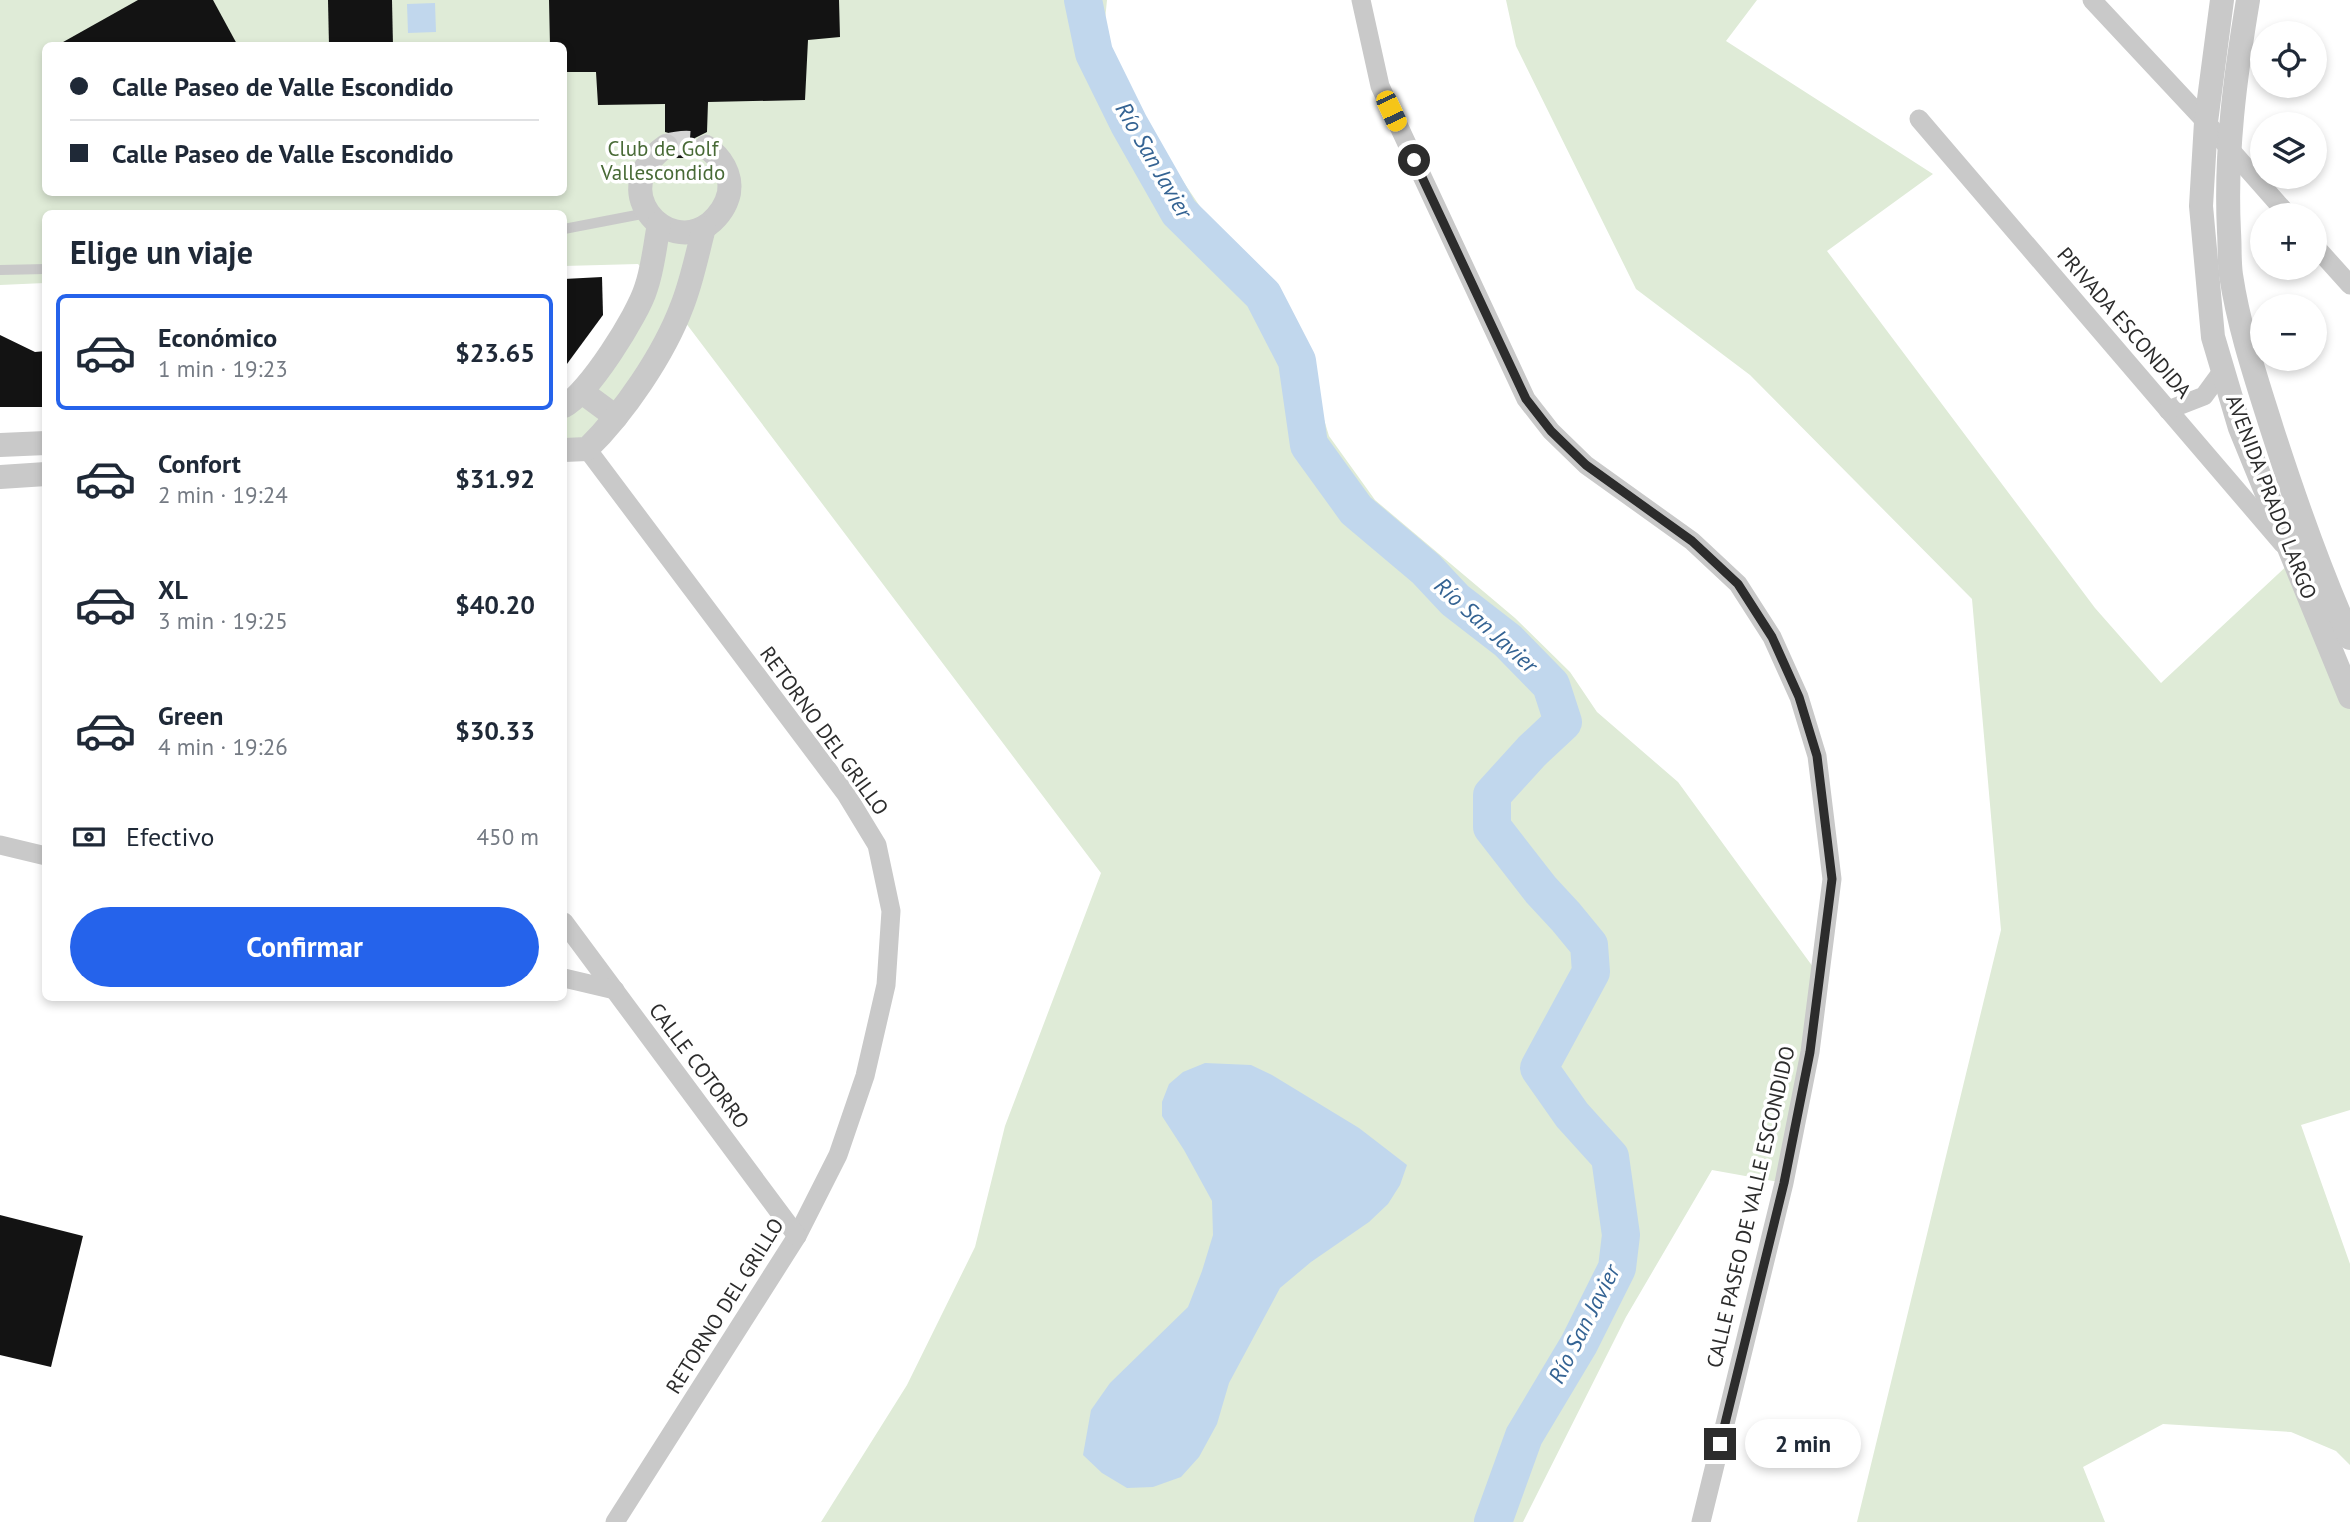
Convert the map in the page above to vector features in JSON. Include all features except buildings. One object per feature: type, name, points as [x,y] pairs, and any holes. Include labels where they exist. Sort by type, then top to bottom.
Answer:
[{"type":"street","name":"CALLE PASEO DE VALLE ESCONDIDO","points":[[1361,0],[1380,86],[1526,399],[1551,431],[1586,465],[1692,541],[1738,584],[1772,637],[1799,697],[1817,756],[1832,879],[1810,1052],[1784,1183],[1701,1522]]},
{"type":"street","points":[[2092,0],[2206,121],[2277,203]]},
{"type":"street","name":"AVENIDA PRADO LARGO","points":[[2222,0],[2206,121],[2201,206],[2213,337],[2240,428],[2350,697]]},
{"type":"street","name":"AVENIDA PRADO LARGO","points":[[2248,0],[2237,61],[2228,147],[2231,273],[2244,339],[2283,461],[2330,597],[2350,638]]},
{"type":"street","name":"PRIVADA ESCONDIDA","points":[[1919,120],[2350,619]]},
{"type":"street","points":[[666,146],[653,155],[644,169],[640,184],[641,199],[653,219],[681,232],[704,228],[716,219],[725,206],[730,191],[728,175],[721,161],[706,147]]},
{"type":"street","points":[[616,417],[573,399],[631,324],[646,288],[653,219]]},
{"type":"street","points":[[570,450],[616,417],[662,351],[683,305],[704,228]]},
{"type":"street","points":[[2327,259],[2350,285]]},
{"type":"street","points":[[2168,410],[2204,396],[2223,370]]},
{"type":"street","points":[[0,445],[42,443]]},
{"type":"street","name":"RETORNO DEL GRILLO","points":[[570,450],[846,794],[877,845],[891,911],[886,985],[865,1076],[838,1155],[797,1236],[615,1522]]},
{"type":"street","points":[[0,477],[42,474]]},
{"type":"street","points":[[0,845],[42,855]]},
{"type":"street","name":"CALLE COTORRO","points":[[567,926],[797,1236]]},
{"type":"street","points":[[567,979],[615,990]]},
{"type":"lane","points":[[567,229],[653,219]]},
{"type":"lane","points":[[0,270],[42,269]]},
{"type":"green space","name":"Club de Golf Vallescondido","points":[[0,0],[1107,0],[1104,30],[1150,132],[1201,208],[1258,266],[1291,311],[1329,436],[1375,500],[1515,618],[1570,672],[1597,712],[1678,782],[1821,978],[1784,1183],[1712,1170],[1626,1317],[1523,1522],[821,1522],[907,1385],[975,1247],[1005,1126],[1101,873],[679,314],[616,417],[567,448],[567,401],[649,276],[638,264],[567,266],[567,210],[42,210],[42,283],[0,285]]},
{"type":"green space","points":[[1506,0],[1757,0],[1726,41],[1933,174],[1827,251],[2095,608],[2161,683],[2290,563],[2350,702],[2350,1110],[2301,1125],[2350,1264],[2350,1465],[2336,1451],[2291,1432],[2163,1424],[2083,1467],[2105,1522],[1857,1522],[2001,930],[1972,599],[1750,375],[1636,289],[1516,46]]},
{"type":"water","points":[[435,3],[436,32],[408,33],[407,4]]},
{"type":"water","points":[[1205,1063],[1251,1065],[1272,1075],[1359,1128],[1407,1165],[1400,1185],[1388,1204],[1369,1222],[1311,1262],[1280,1288],[1229,1383],[1217,1424],[1199,1457],[1181,1477],[1153,1487],[1127,1488],[1102,1473],[1083,1455],[1091,1410],[1110,1383],[1188,1307],[1202,1271],[1213,1235],[1212,1201],[1162,1116],[1162,1102],[1169,1084],[1183,1072]]},
{"type":"waterway","name":"Río San Javier","points":[[1083,0],[1094,53],[1129,124],[1179,212],[1263,295],[1297,361],[1309,445],[1356,510],[1426,569],[1455,600],[1508,641],[1551,685],[1563,722],[1492,795],[1492,827],[1541,890],[1589,945],[1591,972],[1539,1068],[1572,1115],[1610,1157],[1621,1235],[1617,1268],[1579,1344],[1524,1436],[1493,1522]]},
{"type":"tunnel","points":[[666,146],[686,143],[706,147]]},
{"type":"route","points":[[1414,160],[1526,399],[1551,431],[1586,465],[1692,541],[1738,584],[1772,637],[1799,697],[1817,756],[1832,879],[1821,978],[1810,1052],[1784,1183],[1720,1444]]}]
